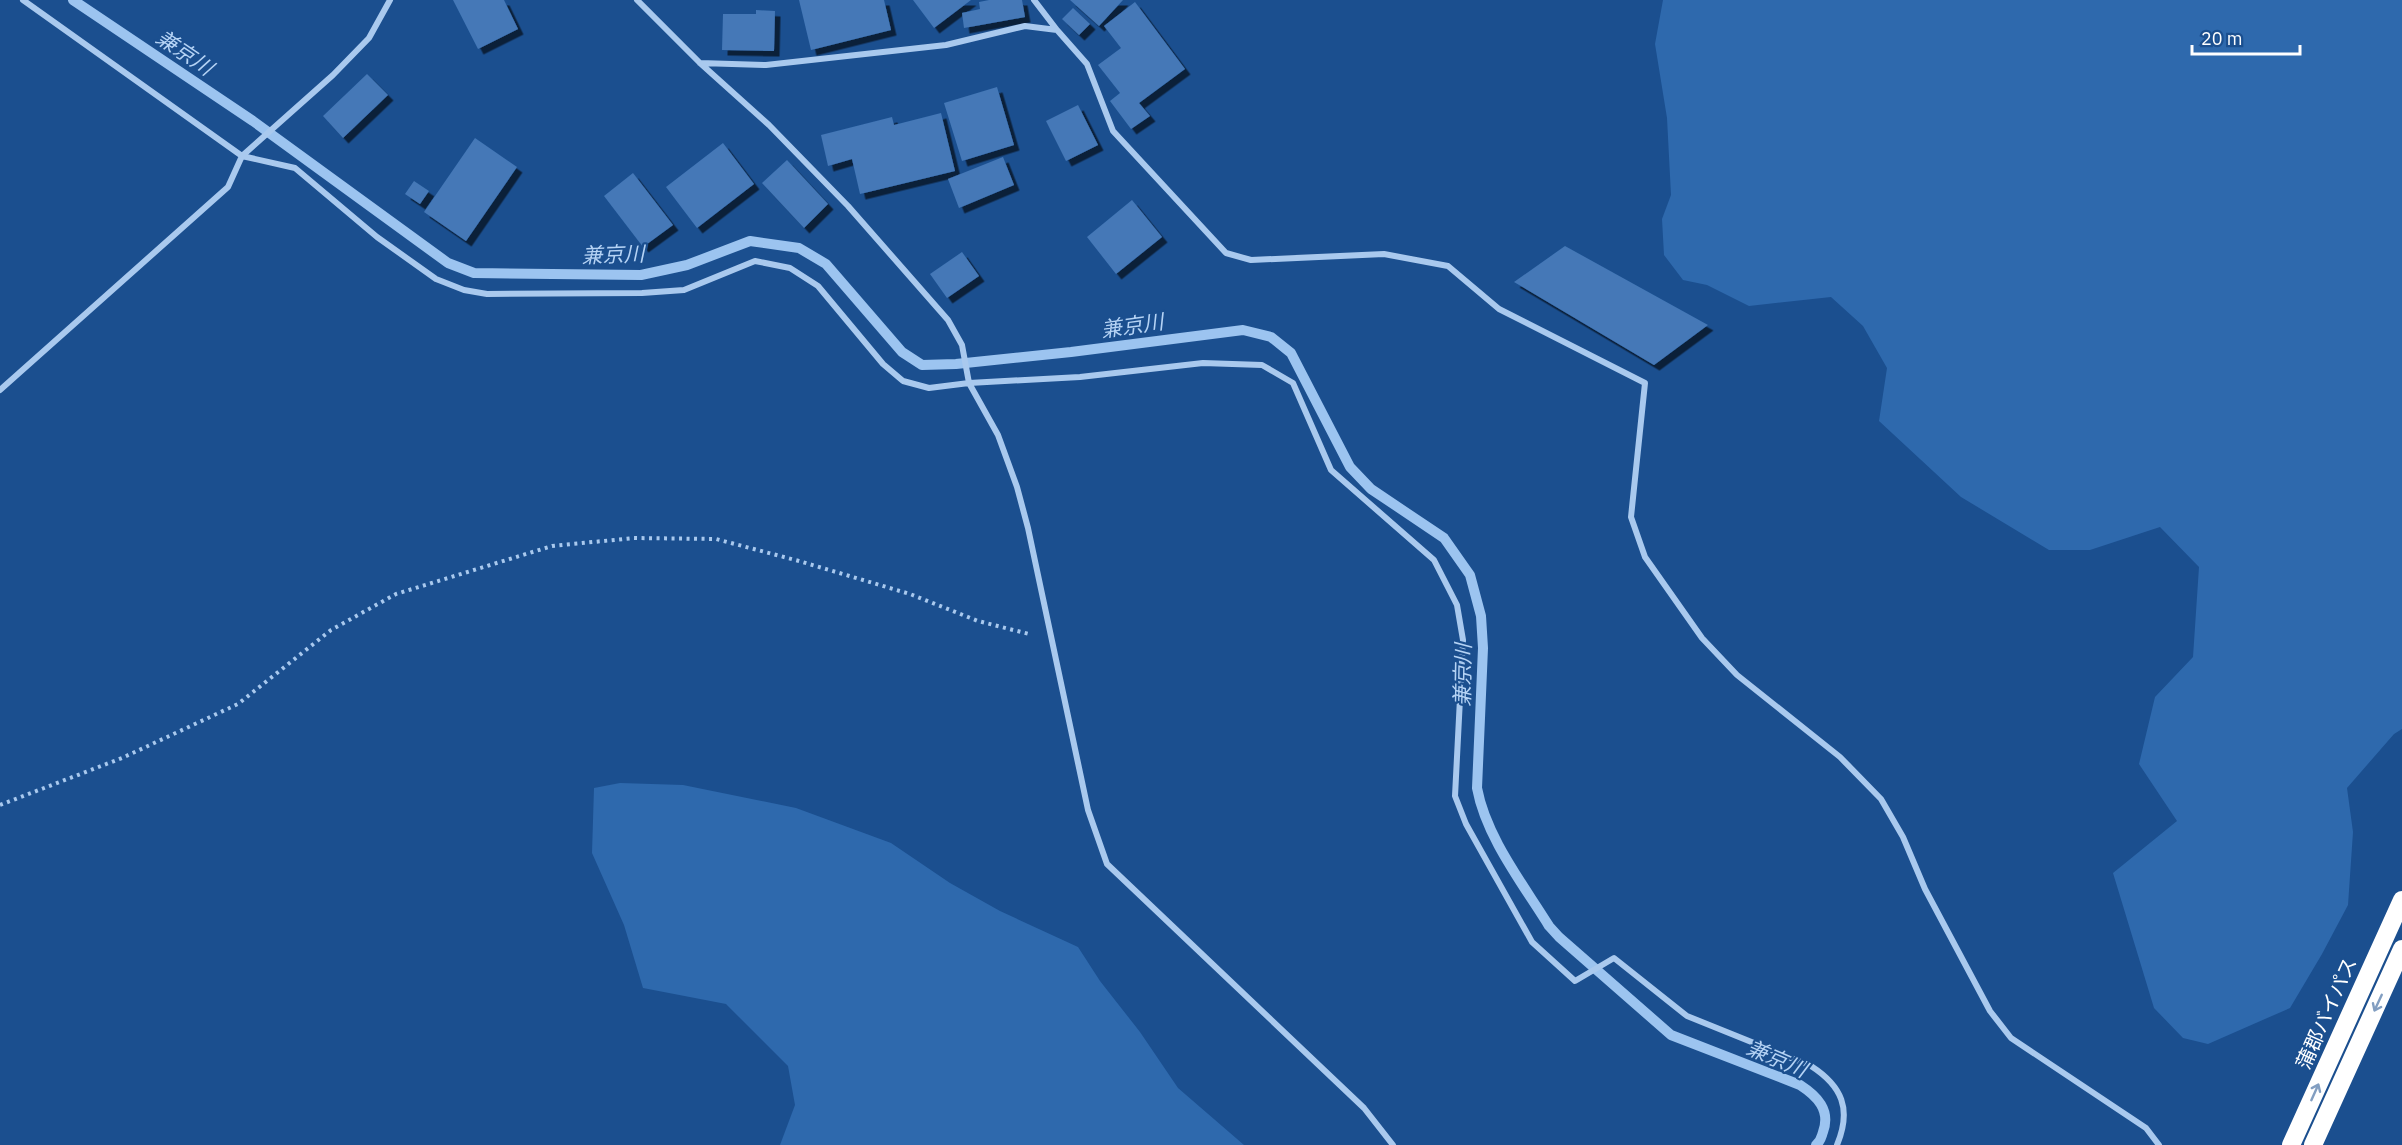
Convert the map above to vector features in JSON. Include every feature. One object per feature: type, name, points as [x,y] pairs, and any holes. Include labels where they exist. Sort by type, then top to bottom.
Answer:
[{"type":"highway","name":"蒲郡バイパス","points":[[2291,1145],[2402,900]]},
{"type":"highway","points":[[2313,1145],[2402,949]]},
{"type":"street","points":[[23,0],[242,156],[295,168],[377,237],[436,279],[464,290],[487,294],[642,293],[684,290],[755,261],[790,268],[818,286],[883,364],[903,381],[929,388],[969,383],[1080,377],[1203,363],[1262,365],[1293,383],[1331,470],[1434,560],[1456,604],[1463,640],[1455,796],[1466,824],[1532,942],[1575,981],[1614,958],[1687,1016],[1811,1066],[1828,1077],[1842,1098],[1844,1122],[1837,1145]]},
{"type":"street","points":[[0,390],[228,188],[242,156],[333,75],[369,38],[390,0]]},
{"type":"street","points":[[637,0],[700,63],[769,125],[848,206],[948,320],[962,345],[969,383],[998,435],[1017,487],[1028,528],[1088,810],[1107,864],[1364,1108],[1393,1145]]},
{"type":"street","points":[[1035,0],[1057,30],[1087,64],[1113,131],[1226,253],[1251,260],[1384,254],[1448,266],[1499,309],[1645,383],[1631,517],[1645,557],[1702,638],[1737,675],[1840,757],[1881,799],[1903,837],[1925,889],[1990,1011],[2011,1038],[2146,1128],[2159,1145]]},
{"type":"street","points":[[700,63],[766,65],[946,45],[1025,26],[1057,30]]},
{"type":"path","points":[[0,805],[122,758],[238,704],[331,630],[396,594],[552,546],[634,538],[716,540],[799,561],[910,594],[978,621],[1051,639]]},
{"type":"shaded area","points":[[1663,0],[2402,0],[2402,729],[2394,734],[2347,788],[2353,832],[2348,905],[2290,1008],[2208,1044],[2183,1038],[2154,1008],[2113,873],[2177,821],[2139,764],[2155,697],[2193,657],[2199,567],[2160,527],[2090,550],[2049,550],[1961,497],[1879,421],[1887,368],[1863,326],[1831,297],[1749,306],[1707,285],[1683,280],[1664,255],[1662,219],[1671,195],[1667,118],[1655,44]]},
{"type":"shaded area","points":[[620,783],[683,785],[796,808],[891,843],[950,883],[1000,911],[1078,947],[1178,1088],[1244,1145],[780,1145],[795,1105],[788,1066],[726,1004],[643,988],[624,925],[592,853],[594,788]]},
{"type":"building","points":[[453,0],[504,0],[518,29],[478,49]]},
{"type":"building","points":[[799,0],[884,0],[891,30],[811,50]]},
{"type":"building","points":[[913,0],[971,0],[934,28]]},
{"type":"building","points":[[1022,0],[1025,17],[964,28],[962,13],[980,9],[979,2]]},
{"type":"building","points":[[1070,0],[1123,0],[1099,26]]},
{"type":"building","points":[[1135,2],[1185,69],[1139,103],[1150,116],[1131,129],[1110,101],[1120,93],[1098,65],[1121,48],[1104,26]]},
{"type":"building","points":[[1073,8],[1090,24],[1079,35],[1062,19]]},
{"type":"building","points":[[756,10],[775,11],[774,51],[722,50],[723,14],[756,14]]},
{"type":"building","points":[[367,74],[388,95],[343,138],[323,116]]},
{"type":"building","points":[[997,87],[1014,145],[962,161],[944,103]]},
{"type":"building","points":[[1078,105],[1098,145],[1066,161],[1046,121]]},
{"type":"building","points":[[941,113],[955,171],[860,194],[852,159],[828,166],[821,135],[892,117],[894,125]]},
{"type":"building","points":[[475,138],[517,167],[466,241],[424,212]]},
{"type":"building","points":[[723,143],[754,184],[697,228],[666,187]]},
{"type":"building","points":[[1003,157],[1014,185],[959,208],[948,179]]},
{"type":"building","points":[[787,160],[828,204],[804,228],[762,183]]},
{"type":"building","points":[[633,173],[673,225],[643,247],[604,196]]},
{"type":"building","points":[[414,181],[429,191],[420,204],[405,194]]},
{"type":"building","points":[[1132,200],[1162,237],[1116,274],[1087,237]]},
{"type":"building","points":[[1565,246],[1708,325],[1654,365],[1514,282]]},
{"type":"building","points":[[962,252],[979,276],[947,298],[930,274]]},
{"type":"waterway","name":"兼京川","points":[[73,0],[253,121],[448,263],[474,273],[641,275],[687,265],[750,241],[799,248],[826,264],[902,352],[922,365],[956,364],[1071,352],[1243,330],[1271,337],[1291,353],[1350,467],[1371,489],[1444,538],[1470,575],[1481,616],[1483,648],[1477,788],[1488,824],[1497,842],[1549,926],[1671,1035],[1800,1085],[1812,1094],[1821,1104],[1825,1117],[1821,1138],[1816,1145]]}]
